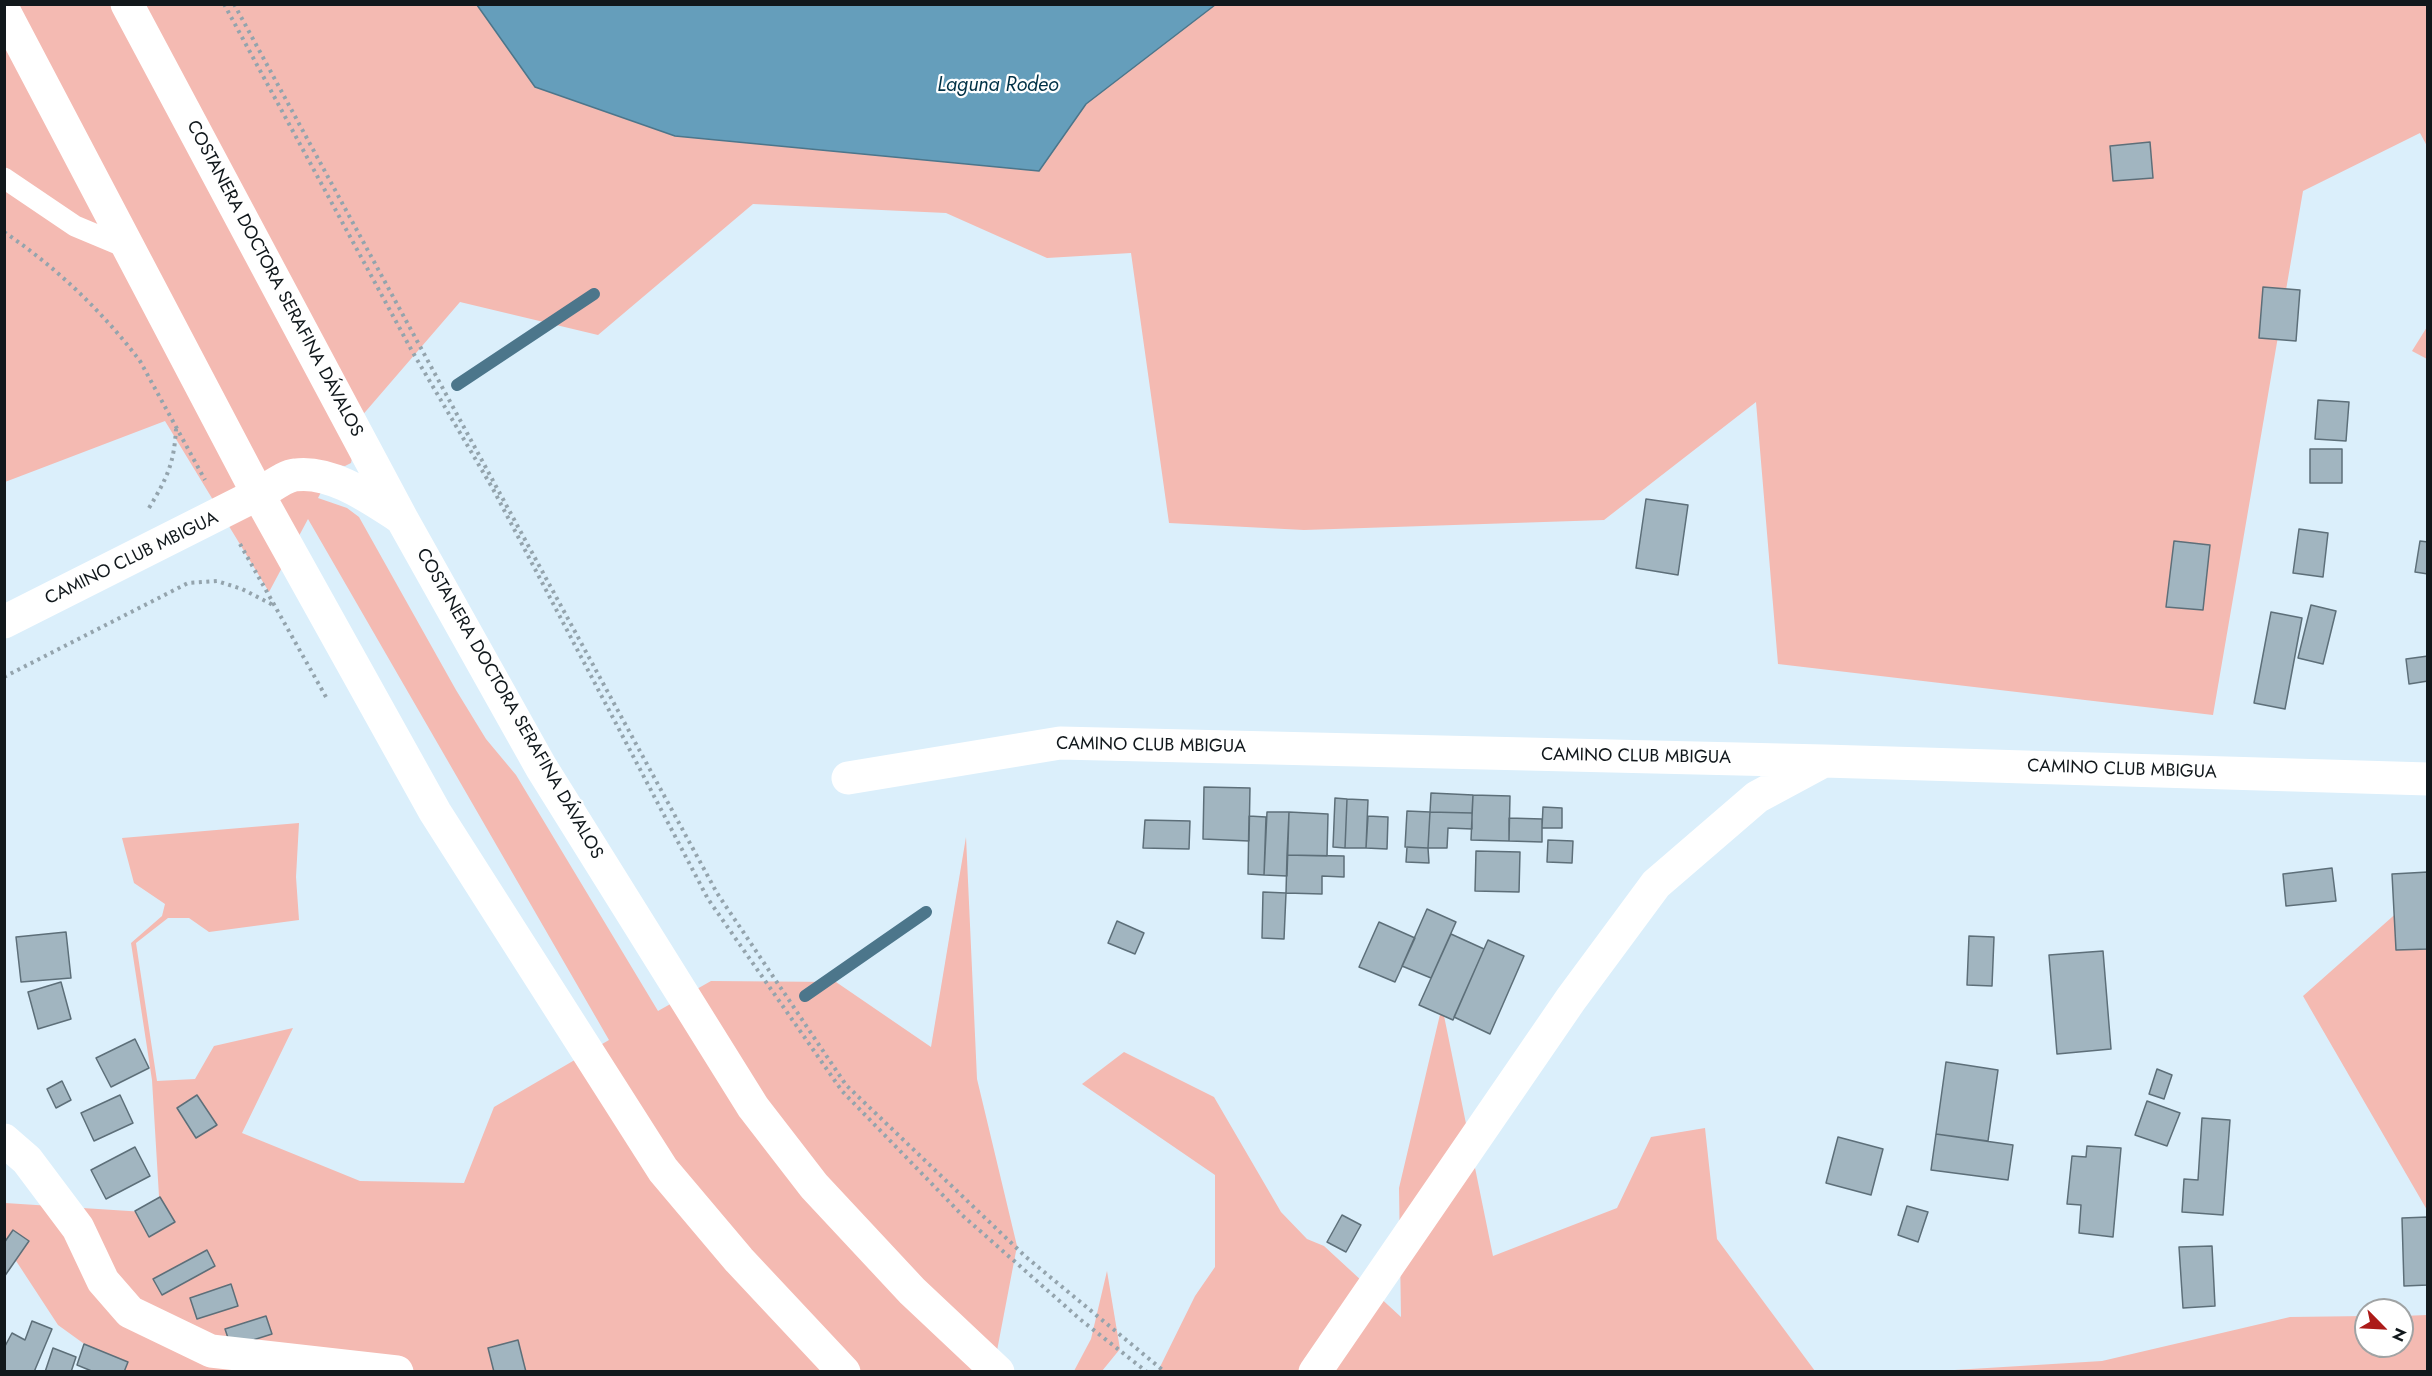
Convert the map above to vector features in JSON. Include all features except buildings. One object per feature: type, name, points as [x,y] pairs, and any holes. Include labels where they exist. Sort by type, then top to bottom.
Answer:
[{"type":"main road","name":"COSTANERA DOCTORA SERAFINA DÁVALOS","points":[[127,4],[402,519],[541,767],[753,1107],[821,1194],[912,1291],[998,1371]]},
{"type":"main road","points":[[4,11],[258,494],[435,812],[663,1170],[739,1260],[844,1371]]},
{"type":"main road","name":"CAMINO CLUB MBIGUA","points":[[4,622],[294,475],[319,476],[358,490],[402,519]]},
{"type":"main road","name":"CAMINO CLUB MBIGUA","points":[[848,778],[1060,743],[1824,761],[2427,779]]},
{"type":"main road","points":[[1315,1371],[1571,999],[1656,884],[1757,797],[1824,761]]},
{"type":"main road","points":[[4,1140],[27,1160],[78,1228],[103,1281],[130,1312],[211,1351],[397,1371]]},
{"type":"lane","points":[[4,177],[75,226],[130,249]]},
{"type":"path","points":[[224,4],[412,351],[493,489],[708,899],[842,1091],[962,1215],[1081,1320],[1147,1371]]},
{"type":"path","points":[[234,4],[717,893],[846,1085],[1026,1257],[1165,1371]]},
{"type":"path","points":[[147,510],[166,480],[172,464],[176,428]]},
{"type":"path","points":[[4,676],[188,583],[217,581],[242,589],[274,605]]},
{"type":"shaded area","points":[[5,5],[2427,5],[2427,146],[2420,133],[2303,191],[2213,715],[1778,664],[1756,402],[1604,520],[1304,530],[1169,523],[1131,253],[1047,258],[946,213],[753,204],[598,335],[460,302],[360,418],[351,463],[345,466],[335,465],[318,498],[347,508],[359,517],[456,690],[486,739],[516,775],[658,1011],[711,981],[836,982],[931,1047],[966,837],[977,1079],[1017,1246],[995,1361],[1013,1371],[123,1372],[58,1325],[5,1244],[5,1203],[160,1213],[152,1080],[131,943],[162,916],[165,904],[134,883],[122,838],[299,823],[296,877],[299,920],[209,932],[189,918],[168,918],[136,943],[157,1081],[195,1079],[214,1046],[293,1028],[242,1133],[360,1181],[464,1183],[494,1107],[609,1040],[308,519],[269,592],[165,421],[5,482]]},
{"type":"shaded area","points":[[2427,327],[2427,359],[2412,351]]},
{"type":"shaded area","points":[[2427,886],[2427,1210],[2303,996]]},
{"type":"shaded area","points":[[1442,1006],[1493,1256],[1617,1208],[1651,1137],[1705,1128],[1717,1239],[1815,1371],[1158,1371],[1195,1296],[1215,1267],[1215,1175],[1082,1084],[1124,1052],[1214,1097],[1281,1212],[1307,1239],[1324,1246],[1401,1317],[1399,1188]]},
{"type":"shaded area","points":[[1107,1271],[1120,1349],[1102,1371],[1074,1371],[1091,1339]]},
{"type":"shaded area","points":[[2427,1315],[2427,1371],[1938,1371],[2102,1361],[2290,1317],[2354,1316],[2354,1358],[2414,1358],[2414,1316]]},
{"type":"water","name":"Laguna Rodeo","points":[[477,5],[1215,5],[1086,104],[1039,171],[675,136],[535,87]]},
{"type":"waterway","points":[[457,385],[594,294]]},
{"type":"waterway","points":[[805,996],[926,912]]}]
